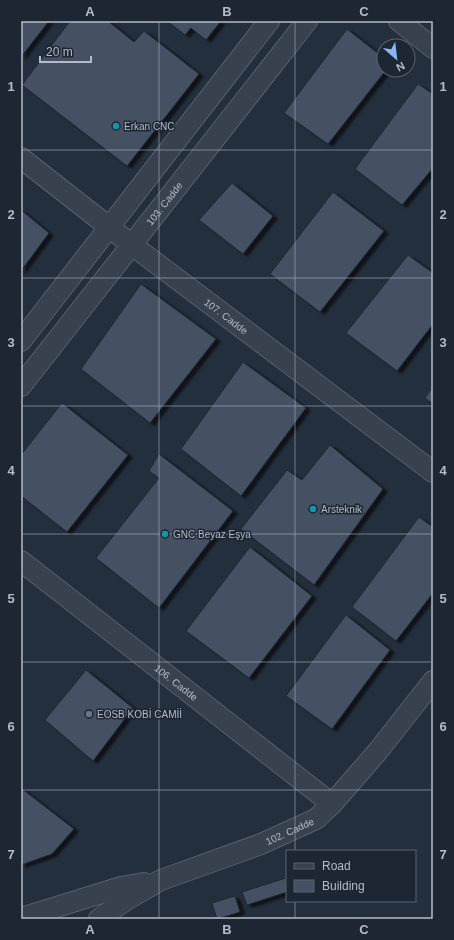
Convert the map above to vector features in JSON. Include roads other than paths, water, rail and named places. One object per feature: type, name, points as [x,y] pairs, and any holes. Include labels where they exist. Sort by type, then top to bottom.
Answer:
[{"type":"street","points":[[21,341],[270,21]]},
{"type":"street","name":"103. Cadde","points":[[21,386],[307,21]]},
{"type":"street","points":[[399,21],[433,48]]},
{"type":"street","name":"107. Cadde","points":[[21,158],[132,245],[433,472]]},
{"type":"street","name":"106. Cadde","points":[[21,561],[332,804]]},
{"type":"street","name":"102. Cadde","points":[[99,919],[126,900],[161,880],[261,844],[316,819],[332,804],[378,751],[433,681]]},
{"type":"street","points":[[26,918],[121,887],[161,880]]},
{"type":"place","name":"Erkan CNC","points":[[116,126]]},
{"type":"place","name":"Arsteknik","points":[[313,509]]},
{"type":"place","name":"GNC Beyaz Eşya","points":[[165,534]]},
{"type":"place","name":"EOSB KOBİ CAMİİ","points":[[89,714]]}]
